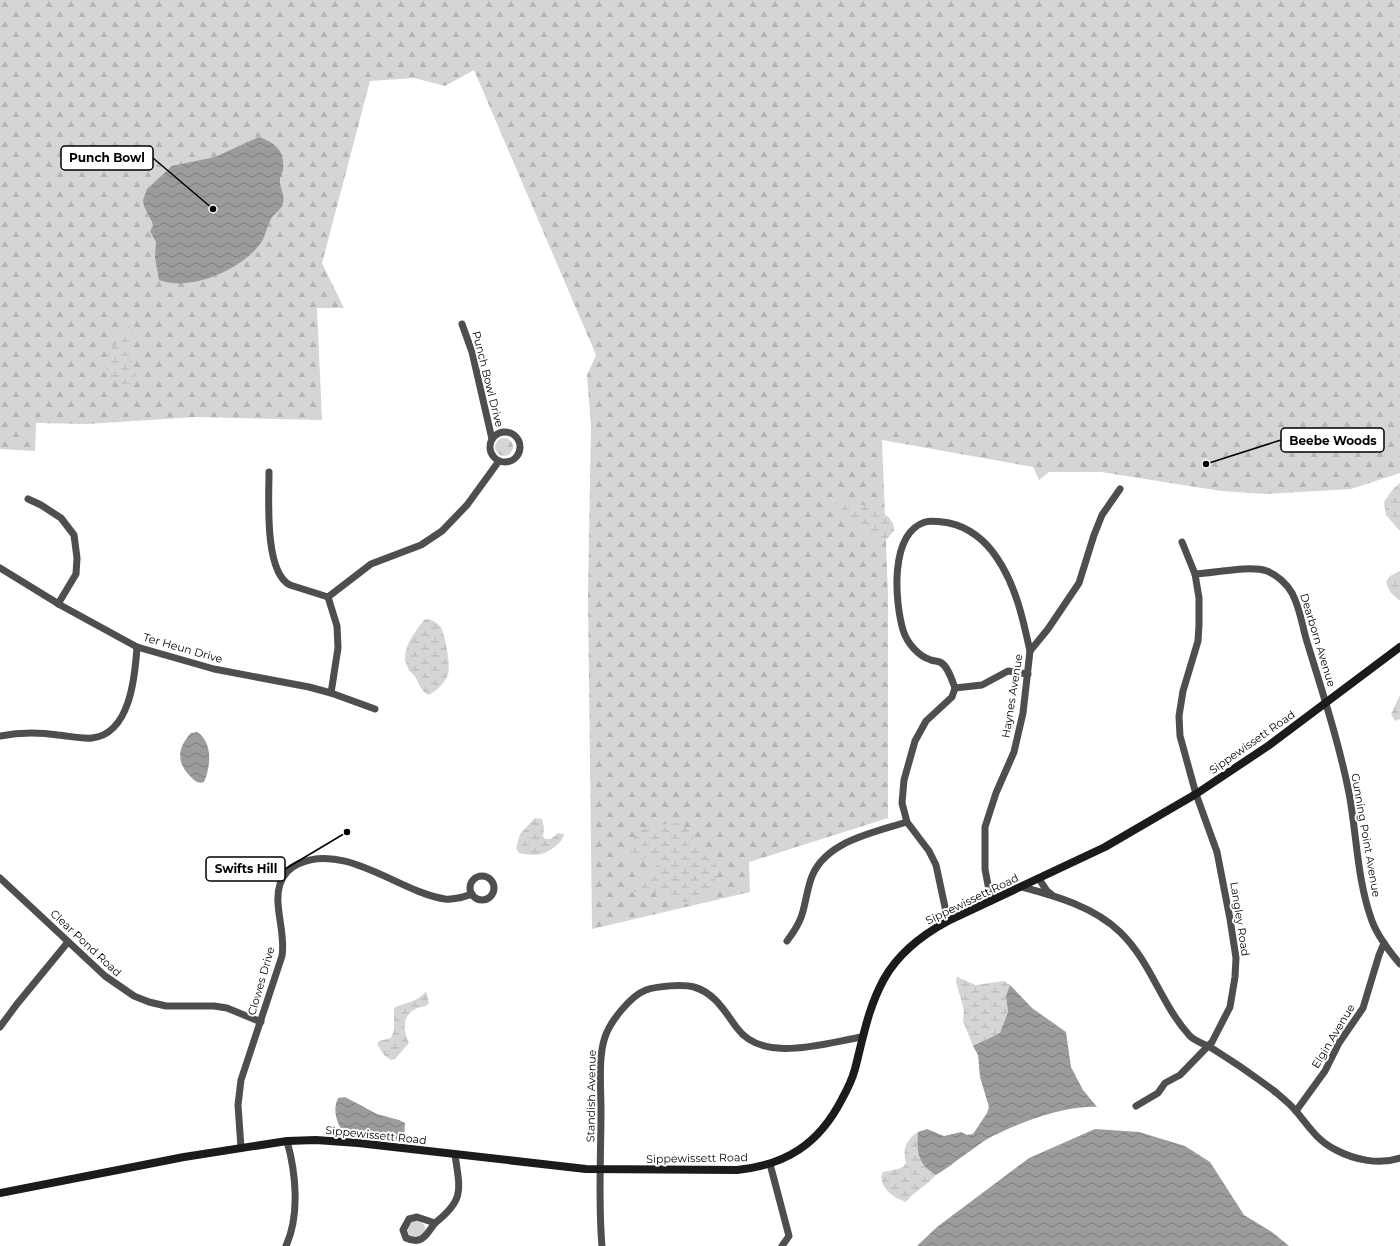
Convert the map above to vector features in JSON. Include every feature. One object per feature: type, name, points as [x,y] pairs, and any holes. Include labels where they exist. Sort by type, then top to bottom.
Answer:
[{"type":"main road","name":"Sippewissett Road","points":[[0,1193],[241,1148],[287,1141],[342,1141],[455,1155],[600,1170],[736,1170],[770,1164],[789,1156],[812,1141],[831,1118],[850,1084],[855,1070],[862,1037],[872,1003],[891,969],[915,943],[934,928],[992,900],[1022,888],[1124,836],[1196,794],[1236,769],[1400,647]]},
{"type":"street","name":"Punch Bowl Drive","points":[[462,324],[472,352],[492,439],[490,449],[494,458],[499,461],[508,462],[512,460],[518,452],[519,443],[514,435],[505,432],[500,433],[492,439]]},
{"type":"street","points":[[328,598],[371,564],[421,544],[442,531],[467,505],[499,461]]},
{"type":"street","points":[[269,472],[270,534],[279,574],[284,582],[290,585],[328,598]]},
{"type":"street","name":"Haynes Avenue","points":[[992,900],[985,868],[985,827],[996,793],[1014,752],[1023,713],[1030,651],[1048,629],[1079,583],[1102,515],[1120,489]]},
{"type":"street","points":[[28,499],[41,505],[61,518],[74,535],[77,558],[76,574],[58,604]]},
{"type":"street","points":[[948,921],[936,865],[929,851],[907,822],[902,803],[904,780],[915,742],[926,721],[952,697],[955,688],[946,667],[940,662],[922,656],[913,648],[903,630],[897,593],[898,564],[901,550],[913,530],[925,522],[937,522],[955,525],[968,530],[980,538],[997,557],[1013,586],[1030,651]]},
{"type":"street","points":[[1182,542],[1195,574],[1199,598],[1200,625],[1198,642],[1183,691],[1179,716],[1180,736],[1196,794]]},
{"type":"street","name":"Ter Heun Drive","points":[[0,568],[58,604],[137,647],[214,669],[273,679],[331,693],[375,709]]},
{"type":"street","name":"Dearborn Avenue","points":[[1195,574],[1254,569],[1268,572],[1285,583],[1300,610],[1307,642],[1326,703]]},
{"type":"street","points":[[328,598],[337,626],[338,648],[331,693]]},
{"type":"street","points":[[0,736],[18,732],[91,738],[104,735],[116,726],[125,710],[137,647]]},
{"type":"street","points":[[955,688],[982,685],[1008,671],[1028,674]]},
{"type":"street","name":"Gunning Point Avenue","points":[[1326,703],[1349,794],[1360,879],[1372,922],[1384,943],[1400,964]]},
{"type":"street","name":"Langley Road","points":[[1136,1106],[1158,1093],[1165,1083],[1180,1075],[1212,1042],[1230,1007],[1236,958],[1230,919],[1217,852],[1196,794]]},
{"type":"street","points":[[787,941],[802,920],[810,882],[823,857],[836,848],[873,832],[907,822]]},
{"type":"street","name":"Clowes Drive","points":[[241,1148],[238,1095],[275,982],[283,951],[284,940],[278,902],[279,889],[283,877],[293,866],[313,860],[334,859],[352,864],[402,885],[440,898],[451,899],[472,894]]},
{"type":"street","name":"Clear Pond Road","points":[[0,878],[116,985],[142,1000],[166,1006],[221,1007],[237,1011],[261,1022]]},
{"type":"street","points":[[1039,879],[1047,892],[1096,915],[1119,932],[1138,952],[1177,1019],[1190,1036],[1272,1090],[1296,1111],[1305,1124],[1320,1139],[1341,1153],[1352,1157],[1372,1161],[1400,1158]]},
{"type":"street","points":[[1022,888],[1057,897]]},
{"type":"street","points":[[0,1027],[68,942]]},
{"type":"street","name":"Elgin Avenue","points":[[1296,1111],[1325,1071],[1339,1043],[1363,1008],[1384,943]]},
{"type":"street","name":"Standish Avenue","points":[[602,1246],[600,1170],[601,1061],[604,1038],[616,1015],[634,998],[645,990],[673,986],[693,987],[708,993],[722,1006],[738,1030],[748,1040],[764,1047],[777,1049],[793,1048],[862,1037]]},
{"type":"street","points":[[286,1246],[292,1227],[294,1202],[292,1157],[287,1141]]},
{"type":"street","points":[[435,1223],[428,1222],[421,1218],[413,1218],[404,1226],[404,1234],[409,1241],[414,1243],[426,1239],[435,1223],[451,1210],[457,1199],[460,1188],[455,1155]]},
{"type":"street","points":[[770,1164],[790,1236],[782,1246]]},
{"type":"green space","points":[[0,0],[1400,0],[1400,473],[1351,489],[1265,494],[1221,491],[1101,472],[1049,472],[1039,480],[1033,467],[882,440],[888,595],[888,818],[749,862],[750,892],[592,929],[588,596],[591,426],[587,375],[596,355],[474,70],[445,86],[414,78],[370,81],[322,263],[344,308],[317,308],[322,420],[196,417],[87,424],[36,423],[35,451],[0,449]]},
{"type":"green space","points":[[129,325],[135,327],[132,338],[131,357],[136,376],[130,385],[125,385],[109,376],[104,363],[109,352]]},
{"type":"green space","points":[[504,438],[510,441],[513,447],[510,453],[504,456],[498,453],[495,447],[498,441]]},
{"type":"green space","points":[[1400,483],[1400,531],[1386,515],[1384,502],[1393,489]]},
{"type":"green space","points":[[845,501],[878,510],[889,517],[893,523],[894,531],[883,543],[878,542],[830,506],[830,504]]},
{"type":"green space","points":[[1400,571],[1400,601],[1390,592],[1386,582],[1390,576]]},
{"type":"green space","points":[[426,619],[435,622],[442,630],[446,642],[449,665],[448,675],[445,681],[437,690],[428,695],[422,689],[409,669],[405,655],[406,649],[412,637]]},
{"type":"green space","points":[[1400,695],[1400,719],[1395,721],[1391,714]]},
{"type":"green space","points":[[535,818],[542,819],[544,828],[543,836],[545,839],[551,839],[558,833],[564,834],[563,838],[553,848],[539,855],[519,853],[516,848],[520,834]]},
{"type":"green space","points":[[680,823],[687,828],[700,850],[712,859],[716,865],[717,875],[708,892],[699,902],[690,906],[673,896],[666,894],[653,892],[630,892],[625,890],[647,878],[657,865],[655,860],[649,857],[638,861],[627,856],[626,851],[637,834],[641,830],[648,827]]},
{"type":"green space","points":[[957,977],[976,985],[1004,981],[1010,985],[1006,996],[1008,1012],[1000,1033],[973,1046],[963,1021],[964,1010],[956,982]]},
{"type":"green space","points":[[426,991],[429,1003],[426,1006],[413,1010],[406,1018],[405,1030],[409,1043],[395,1059],[391,1060],[384,1055],[377,1044],[379,1041],[391,1038],[394,1030],[394,1008],[416,1000]]},
{"type":"green space","points":[[918,1132],[917,1145],[922,1162],[925,1167],[936,1175],[906,1202],[897,1198],[886,1190],[881,1177],[883,1172],[903,1167],[906,1163],[904,1154],[906,1145],[910,1138]]},
{"type":"green space","points":[[416,1220],[422,1223],[425,1229],[422,1235],[416,1238],[410,1235],[407,1229],[410,1223]]},
{"type":"water","points":[[259,137],[278,148],[281,152],[283,163],[280,182],[283,203],[281,208],[271,219],[262,241],[251,254],[241,262],[214,276],[200,281],[185,283],[171,283],[159,280],[155,257],[156,242],[150,231],[153,226],[144,206],[143,200],[147,189],[172,166],[215,157]]},
{"type":"water","points":[[197,732],[206,742],[209,755],[208,769],[204,782],[202,783],[195,781],[186,772],[180,755],[186,739],[191,733]]},
{"type":"water","points":[[1010,985],[1032,1008],[1066,1032],[1071,1067],[1083,1090],[1097,1107],[1085,1107],[1057,1112],[1027,1121],[1000,1132],[936,1175],[925,1167],[922,1162],[917,1146],[918,1132],[927,1129],[944,1136],[961,1132],[967,1135],[973,1134],[987,1113],[989,1107],[980,1077],[978,1055],[973,1046],[1000,1033],[1008,1012],[1006,996]]},
{"type":"water","points":[[345,1097],[377,1114],[405,1123],[404,1138],[399,1141],[344,1134],[337,1121],[335,1108],[338,1098]]},
{"type":"water","points":[[1095,1129],[1139,1132],[1185,1146],[1210,1162],[1244,1215],[1272,1232],[1289,1246],[917,1246],[937,1227],[1029,1158]]},
{"type":"place","name":"Punch Bowl","points":[[213,209]]},
{"type":"place","name":"Beebe Woods","points":[[1206,464]]},
{"type":"place","name":"Swifts Hill","points":[[347,832]]}]
